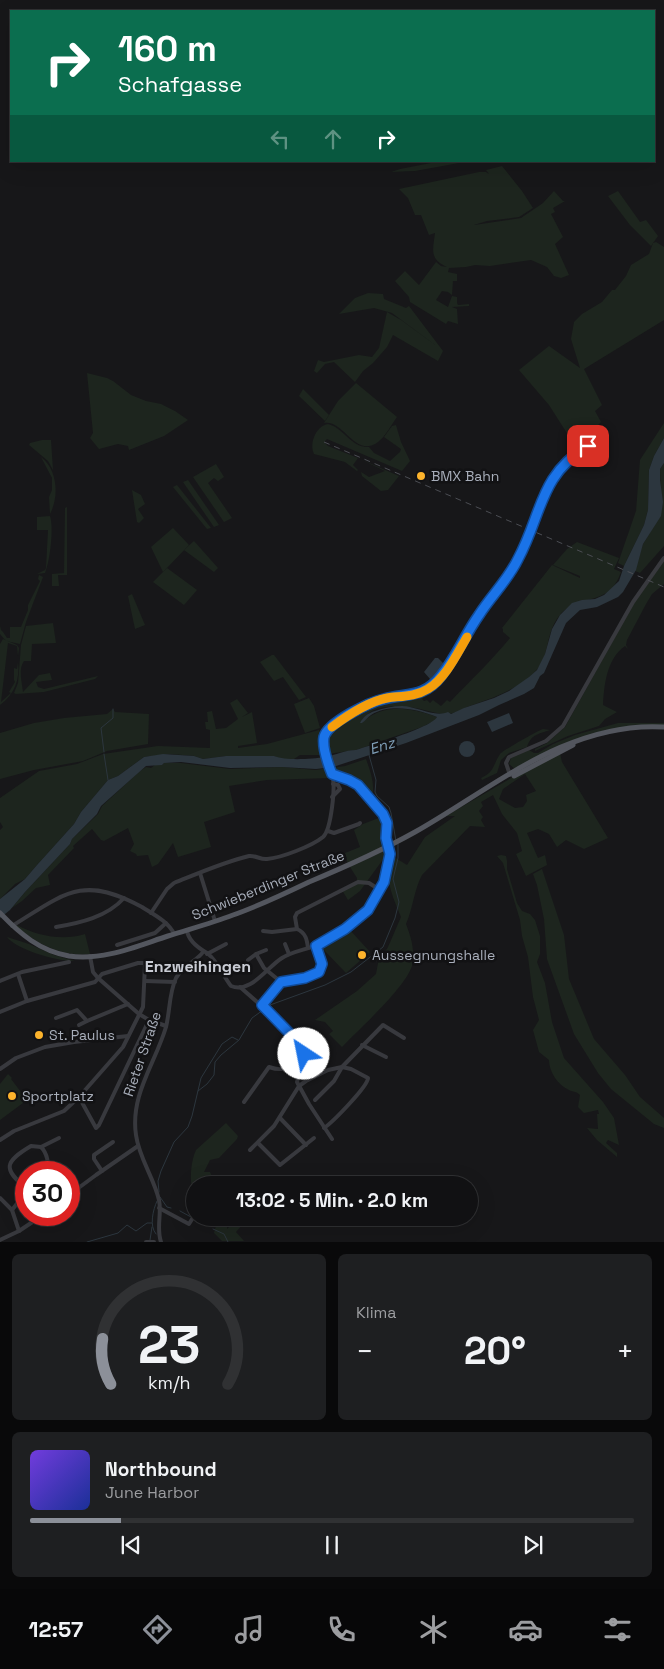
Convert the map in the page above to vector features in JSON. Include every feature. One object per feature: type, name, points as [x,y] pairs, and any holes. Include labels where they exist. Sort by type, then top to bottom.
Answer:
[{"type":"main road","name":"Schwieberdinger Straße","points":[[0,913],[14,924],[30,941],[48,950],[69,956],[90,956],[120,951],[215,921],[279,896],[391,845],[568,747],[593,738],[626,731],[664,729]]},
{"type":"street","points":[[151,913],[170,886],[251,855],[265,860],[278,857],[319,840],[328,831],[333,776],[326,754],[324,738],[326,733],[348,715],[375,702],[421,693],[441,677],[457,654],[477,617],[515,565],[548,486],[571,458],[588,446]]},
{"type":"street","points":[[511,777],[506,763],[509,756],[546,741],[563,726],[644,583],[664,558]]},
{"type":"street","points":[[187,930],[190,938],[220,970],[231,986],[233,988],[240,988],[249,985],[289,954],[316,946],[345,929],[364,913],[380,890],[387,874],[391,845],[386,838],[386,820],[374,803],[355,783],[333,776]]},
{"type":"street","points":[[332,797],[340,789],[338,785],[333,784]]},
{"type":"street","points":[[328,831],[334,833],[360,823]]},
{"type":"street","points":[[200,873],[215,921]]},
{"type":"street","points":[[308,948],[306,937],[297,929],[295,917],[297,913],[358,882],[369,883],[380,890]]},
{"type":"street","points":[[14,924],[48,902],[76,892],[98,890],[110,892],[124,898],[151,913],[166,923],[174,934]]},
{"type":"street","points":[[56,927],[79,922],[106,912],[124,898]]},
{"type":"street","points":[[117,945],[152,934],[160,930],[166,923]]},
{"type":"street","points":[[263,930],[272,932],[297,929]]},
{"type":"street","name":"Rieter Straße","points":[[161,1240],[159,1201],[138,1146],[135,1123],[137,1102],[166,1026],[175,982],[185,967],[201,955],[226,944]]},
{"type":"street","points":[[284,944],[289,954]]},
{"type":"street","points":[[264,1008],[281,982],[305,978],[319,972],[322,964],[316,946]]},
{"type":"street","points":[[248,960],[266,950]]},
{"type":"street","points":[[256,954],[267,970],[281,982]]},
{"type":"street","points":[[90,956],[92,970],[98,978],[140,1014],[149,1020],[166,1026]]},
{"type":"street","points":[[0,981],[18,974],[69,962]]},
{"type":"street","points":[[0,1012],[27,1001],[95,982],[102,974],[138,963],[144,963],[146,968],[143,1007],[123,1047],[79,1096],[59,1113],[14,1131],[0,1140]]},
{"type":"street","points":[[18,974],[27,1001]]},
{"type":"street","points":[[145,981],[175,982]]},
{"type":"street","points":[[240,988],[264,1008],[301,1045],[304,1050],[298,1078],[299,1086],[332,1139]]},
{"type":"street","points":[[80,1025],[128,1004]]},
{"type":"street","points":[[56,1018],[78,1010],[87,1021]]},
{"type":"street","points":[[79,1096],[96,1128],[149,1020]]},
{"type":"street","points":[[315,1100],[334,1081],[342,1068],[362,1045],[383,1025],[404,1038]]},
{"type":"street","points":[[0,1070],[16,1058],[45,1047],[128,1036]]},
{"type":"street","points":[[362,1045],[386,1057]]},
{"type":"street","points":[[244,1102],[270,1067],[280,1070],[296,1059],[303,1061]]},
{"type":"street","points":[[250,1150],[280,1118],[299,1086],[316,1075],[328,1070],[342,1068],[368,1078],[368,1081],[332,1122],[324,1128]]},
{"type":"street","points":[[280,1118],[306,1145]]},
{"type":"street","points":[[15,1179],[11,1175],[9,1167],[11,1162],[31,1146],[41,1147],[59,1138]]},
{"type":"street","points":[[258,1143],[280,1165],[314,1138]]},
{"type":"street","points":[[102,1171],[94,1159],[94,1155],[112,1142]]},
{"type":"street","points":[[80,1187],[138,1146]]},
{"type":"street","points":[[41,1147],[47,1161]]},
{"type":"street","points":[[0,1198],[12,1210],[19,1231]]},
{"type":"street","points":[[12,1210],[15,1206]]},
{"type":"street","points":[[159,1208],[186,1217]]},
{"type":"street","points":[[0,1240],[26,1226]]},
{"type":"street","points":[[147,1241],[161,1240]]},
{"type":"shaded area","points":[[436,162],[464,162],[415,171],[391,172]]},
{"type":"shaded area","points":[[502,166],[533,208],[519,217],[487,221],[474,225],[521,218],[543,203],[554,191],[565,201],[553,208],[555,212],[551,214],[563,237],[555,244],[569,275],[561,278],[554,276],[547,267],[531,260],[490,266],[475,265],[449,268],[448,272],[457,274],[457,281],[453,281],[452,295],[442,291],[436,300],[448,307],[452,296],[457,297],[458,305],[469,304],[469,306],[452,307],[457,309],[458,324],[448,321],[446,324],[410,302],[409,297],[395,281],[405,271],[419,285],[436,262],[441,266],[447,267],[437,261],[433,253],[435,233],[429,235],[421,215],[415,215],[408,198],[399,189],[479,172],[489,174],[486,170]]},
{"type":"shaded area","points":[[618,191],[640,222],[646,220],[658,236],[651,246],[630,225],[608,196]]},
{"type":"shaded area","points":[[656,242],[664,247],[664,320],[584,369],[602,405],[595,411],[601,422],[598,425],[600,430],[595,433],[598,438],[597,442],[579,452],[549,405],[519,370],[549,346],[580,368],[571,339],[574,322],[582,314],[602,302],[612,290],[615,290],[626,276],[631,265],[649,254],[653,243]]},
{"type":"shaded area","points":[[368,293],[383,294],[384,299],[406,308],[409,306],[443,351],[438,361],[393,335],[387,347],[363,371],[355,382],[334,362],[325,364],[317,373],[314,371],[318,360],[324,362],[359,355],[372,357],[379,348],[387,312],[438,347],[392,313],[374,308],[339,314],[355,298]]},
{"type":"shaded area","points":[[87,373],[107,378],[131,395],[161,404],[188,420],[164,436],[129,450],[128,446],[118,444],[99,449],[90,438],[93,433]]},
{"type":"shaded area","points":[[356,383],[397,417],[381,440],[370,446],[363,446],[356,442],[331,423],[324,423],[338,401]]},
{"type":"shaded area","points":[[303,389],[329,415],[325,421],[299,396]]},
{"type":"shaded area","points":[[664,423],[664,438],[649,470],[648,510],[644,525],[624,566],[618,563],[636,511],[640,460]]},
{"type":"shaded area","points":[[328,424],[339,429],[357,444],[369,447],[374,453],[390,461],[401,449],[384,437],[392,426],[396,425],[401,442],[410,461],[402,471],[327,439],[324,442],[328,446],[358,458],[353,465],[358,470],[345,462],[314,454],[312,445],[317,431]]},
{"type":"shaded area","points":[[51,440],[53,470],[48,461],[29,445],[30,443]]},
{"type":"shaded area","points":[[41,457],[47,462],[54,476],[56,492],[50,514],[49,497],[52,490],[52,478]]},
{"type":"shaded area","points":[[360,459],[399,476],[388,490],[381,491],[362,476],[361,472],[369,477],[385,471]]},
{"type":"shaded area","points":[[664,463],[664,546],[640,573],[635,571],[643,544],[661,515],[660,469]]},
{"type":"shaded area","points":[[216,464],[224,477],[218,481],[214,478],[208,483],[232,518],[224,522],[193,477]]},
{"type":"shaded area","points":[[188,480],[219,525],[214,527],[183,482]]},
{"type":"shaded area","points":[[177,485],[211,528],[207,529],[173,487]]},
{"type":"shaded area","points":[[132,490],[141,495],[145,504],[138,509],[144,518],[139,523],[137,522]]},
{"type":"shaded area","points":[[67,507],[67,575],[58,575],[59,586],[52,586],[52,574],[64,573],[65,508]]},
{"type":"shaded area","points":[[50,516],[51,544],[48,561],[45,573],[37,574],[46,568],[48,530],[37,530],[37,517]]},
{"type":"shaded area","points":[[173,528],[189,545],[163,572],[151,547]]},
{"type":"shaded area","points":[[194,541],[218,568],[214,572],[184,550]]},
{"type":"shaded area","points":[[577,542],[619,558],[614,569],[621,572],[616,583],[602,596],[577,603],[560,615],[552,629],[540,665],[524,682],[501,694],[449,714],[403,707],[380,708],[368,714],[362,723],[370,716],[379,712],[398,709],[418,711],[437,717],[436,720],[422,727],[356,750],[328,754],[327,735],[348,715],[375,701],[426,691],[428,695],[422,699],[424,701],[427,700],[430,703],[433,700],[441,706],[447,700],[450,702],[510,638],[503,632],[502,628],[552,565],[580,578],[580,576],[553,565],[567,549]]},
{"type":"shaded area","points":[[664,561],[664,584],[652,594],[646,604],[627,640],[626,645],[628,649],[625,646],[619,651],[610,665],[604,689],[603,705],[617,712],[605,719],[599,726],[568,736],[535,751],[535,749],[547,743],[565,727],[634,603]]},
{"type":"shaded area","points":[[167,568],[197,590],[184,605],[153,582]]},
{"type":"shaded area","points":[[39,575],[43,577],[20,644],[6,641],[0,634],[0,626],[7,638],[10,638],[10,627],[21,627],[28,610],[28,605],[40,581],[38,579]]},
{"type":"shaded area","points":[[132,594],[145,625],[135,629],[128,596]]},
{"type":"shaded area","points":[[53,623],[56,643],[32,644],[31,661],[24,661],[22,664],[23,692],[39,675],[50,673],[52,680],[36,682],[38,687],[44,689],[98,676],[95,679],[44,692],[14,693],[18,683],[21,645],[26,626]]},
{"type":"shaded area","points":[[3,639],[17,645],[19,648],[18,656],[17,646],[8,643],[1,702],[11,693],[9,692],[15,682],[14,668],[17,669],[18,662],[18,674],[13,691],[0,705],[0,644]]},
{"type":"shaded area","points":[[274,655],[306,697],[299,700],[283,677],[274,681],[260,662]]},
{"type":"shaded area","points":[[309,698],[314,706],[320,728],[305,733],[294,704]]},
{"type":"shaded area","points":[[237,699],[248,713],[242,717],[252,712],[257,743],[238,746],[238,748],[267,744],[319,730],[325,755],[300,755],[294,759],[281,759],[274,756],[241,758],[226,756],[203,759],[194,756],[170,754],[144,757],[118,776],[108,780],[81,812],[74,824],[25,879],[15,884],[0,899],[0,830],[3,827],[0,822],[0,798],[39,771],[77,764],[103,754],[158,746],[210,748],[210,730],[206,729],[205,722],[208,722],[207,712],[212,711],[216,729],[226,728],[238,719],[230,703]]},
{"type":"shaded area","points":[[113,709],[115,712],[149,714],[148,744],[107,751],[83,761],[34,770],[0,779],[0,733],[34,723],[107,714]]},
{"type":"shaded area","points":[[618,723],[664,723],[664,726],[605,730],[515,769],[509,764],[511,758],[529,750],[538,753],[553,744],[575,735]]},
{"type":"shaded area","points":[[543,729],[550,730],[533,737],[527,747],[509,753],[501,760],[497,773],[482,780],[481,778],[489,773],[502,752]]},
{"type":"shaded area","points":[[560,753],[562,762],[608,838],[584,849],[566,840],[557,847],[549,834],[538,829],[527,833],[538,858],[545,855],[547,865],[526,876],[516,854],[522,851],[517,833],[502,814],[493,795],[481,802],[483,806],[479,811],[483,817],[481,820],[485,827],[470,826],[422,875],[419,881],[406,924],[413,952],[413,962],[410,971],[394,994],[342,1047],[329,1034],[333,1031],[325,1022],[315,1020],[357,991],[376,974],[378,963],[388,947],[401,917],[392,895],[389,879],[390,864],[394,857],[407,865],[425,837],[455,816],[446,816],[542,760]],"holes":[[[525,774],[536,791],[526,795],[527,801],[523,807],[515,808],[499,799],[503,789]]]},
{"type":"shaded area","points":[[366,759],[373,784],[373,792],[370,793],[354,781],[335,775],[331,768],[345,766]]},
{"type":"shaded area","points":[[164,763],[181,763],[230,769],[282,767],[316,770],[328,768],[331,775],[329,776],[330,778],[267,780],[229,786],[235,812],[204,822],[211,847],[178,857],[173,843],[158,864],[152,867],[148,855],[137,856],[130,851],[134,844],[128,828],[104,841],[92,829],[73,846],[74,848],[48,875],[50,885],[36,888],[12,908],[70,844],[72,839],[98,814],[102,806],[140,771],[146,767],[151,768]]},
{"type":"shaded area","points":[[384,816],[386,825],[384,846],[348,864],[345,853],[360,847],[354,830],[363,824]]},
{"type":"shaded area","points":[[392,847],[360,891],[348,900],[342,890],[357,882],[357,878],[350,867]]},
{"type":"shaded area","points":[[497,856],[506,856],[507,869],[517,903],[522,911],[530,914],[535,920],[540,936],[540,954],[537,962],[545,983],[552,1022],[564,1058],[603,1102],[614,1118],[619,1145],[608,1140],[606,1143],[617,1153],[617,1157],[597,1140],[587,1128],[598,1129],[598,1110],[584,1113],[578,1107],[580,1095],[565,1088],[558,1081],[552,1073],[549,1060],[539,1052],[533,1030],[539,1020],[533,997],[528,957],[520,920],[503,863]]},
{"type":"shaded area","points":[[542,869],[564,935],[569,979],[594,1039],[625,1075],[640,1097],[664,1118],[664,1128],[654,1124],[611,1089],[598,1073],[574,1034],[547,959],[544,919],[533,874]]},
{"type":"shaded area","points":[[17,925],[42,935],[68,937],[85,934],[90,954],[70,953],[50,948],[32,938]]},
{"type":"shaded area","points":[[349,929],[370,952],[346,973],[322,948]]},
{"type":"shaded area","points":[[7,937],[75,961],[59,960],[29,951],[12,942]]},
{"type":"shaded area","name":"Sportplatz","points":[[8,1074],[27,1100],[0,1120],[0,1084]]},
{"type":"shaded area","points":[[226,1123],[238,1136],[219,1158],[210,1160],[204,1172],[210,1172],[212,1176],[191,1176],[196,1150]]},
{"type":"shaded area","points":[[216,1226],[227,1226],[227,1229],[230,1226],[241,1226],[236,1232],[244,1241],[222,1241],[214,1233]]},
{"type":"water","name":"Enz","points":[[664,438],[664,463],[660,469],[663,502],[661,516],[643,544],[636,570],[618,597],[597,607],[580,610],[566,623],[544,673],[540,676],[534,688],[479,715],[406,743],[333,767],[316,769],[282,767],[230,768],[181,762],[146,766],[101,806],[97,814],[72,839],[70,844],[10,910],[0,918],[0,899],[25,879],[74,824],[81,812],[108,780],[118,776],[144,757],[163,754],[194,756],[203,759],[226,756],[274,756],[285,759],[325,757],[356,750],[400,736],[424,726],[437,717],[404,708],[395,708],[378,711],[360,723],[372,712],[388,707],[402,706],[437,714],[448,712],[451,714],[509,691],[529,677],[537,670],[545,654],[552,629],[560,615],[572,603],[595,599],[604,595],[619,581],[624,566],[644,525],[648,510],[649,470]]},
{"type":"water","points":[[435,658],[438,658],[443,665],[433,679],[430,679],[424,672]]},
{"type":"water","points":[[509,713],[513,723],[492,732],[487,722]]},
{"type":"water","points":[[467,741],[475,749],[467,757],[459,749]]},
{"type":"waterway","points":[[104,752],[101,728],[113,718],[113,709]]},
{"type":"waterway","points":[[104,754],[108,780]]},
{"type":"waterway","name":"Enz","points":[[369,755],[376,780],[375,792],[389,807],[396,841]]},
{"type":"waterway","points":[[198,1091],[214,1075],[215,1062],[239,1040],[252,1018],[270,1005],[325,985],[351,972],[383,947],[395,918],[399,902],[393,879],[398,858],[398,844]]},
{"type":"waterway","points":[[159,1192],[158,1181],[161,1171],[174,1142],[188,1127],[201,1078],[222,1044],[232,1037],[238,1040]]},
{"type":"waterway","points":[[160,1197],[167,1207],[171,1208]]},
{"type":"waterway","points":[[156,1234],[152,1222],[157,1201]]},
{"type":"waterway","points":[[180,1211],[186,1214]]},
{"type":"waterway","points":[[87,1242],[118,1233],[127,1225],[136,1231],[147,1223],[152,1223]]},
{"type":"waterway","points":[[150,1240],[152,1227]]},
{"type":"waterway","points":[[213,1229],[224,1234],[228,1242]]},
{"type":"railway","points":[[324,442],[664,587]]},
{"type":"slow traffic","points":[[332,727],[348,715],[375,702],[416,694],[430,688],[441,677],[467,637]]},
{"type":"place","name":"BMX Bahn","points":[[421,476]]},
{"type":"place","name":"Aussegnungshalle","points":[[362,955]]},
{"type":"place","name":"St. Paulus","points":[[39,1035]]},
{"type":"place","name":"Sportplatz","points":[[12,1096]]},
{"type":"district","name":"Enzweihingen","points":[[198,966]]},
{"type":"route","points":[[304,1054],[303,1047],[262,1005],[281,982],[313,976],[319,972],[322,964],[316,946],[345,929],[368,910],[384,882],[390,854],[386,840],[387,822],[385,817],[366,792],[358,785],[349,780],[333,776],[325,749],[324,738],[330,729],[358,710],[385,699],[416,694],[435,684],[457,654],[480,612],[515,565],[548,486],[571,458],[588,446]]}]
